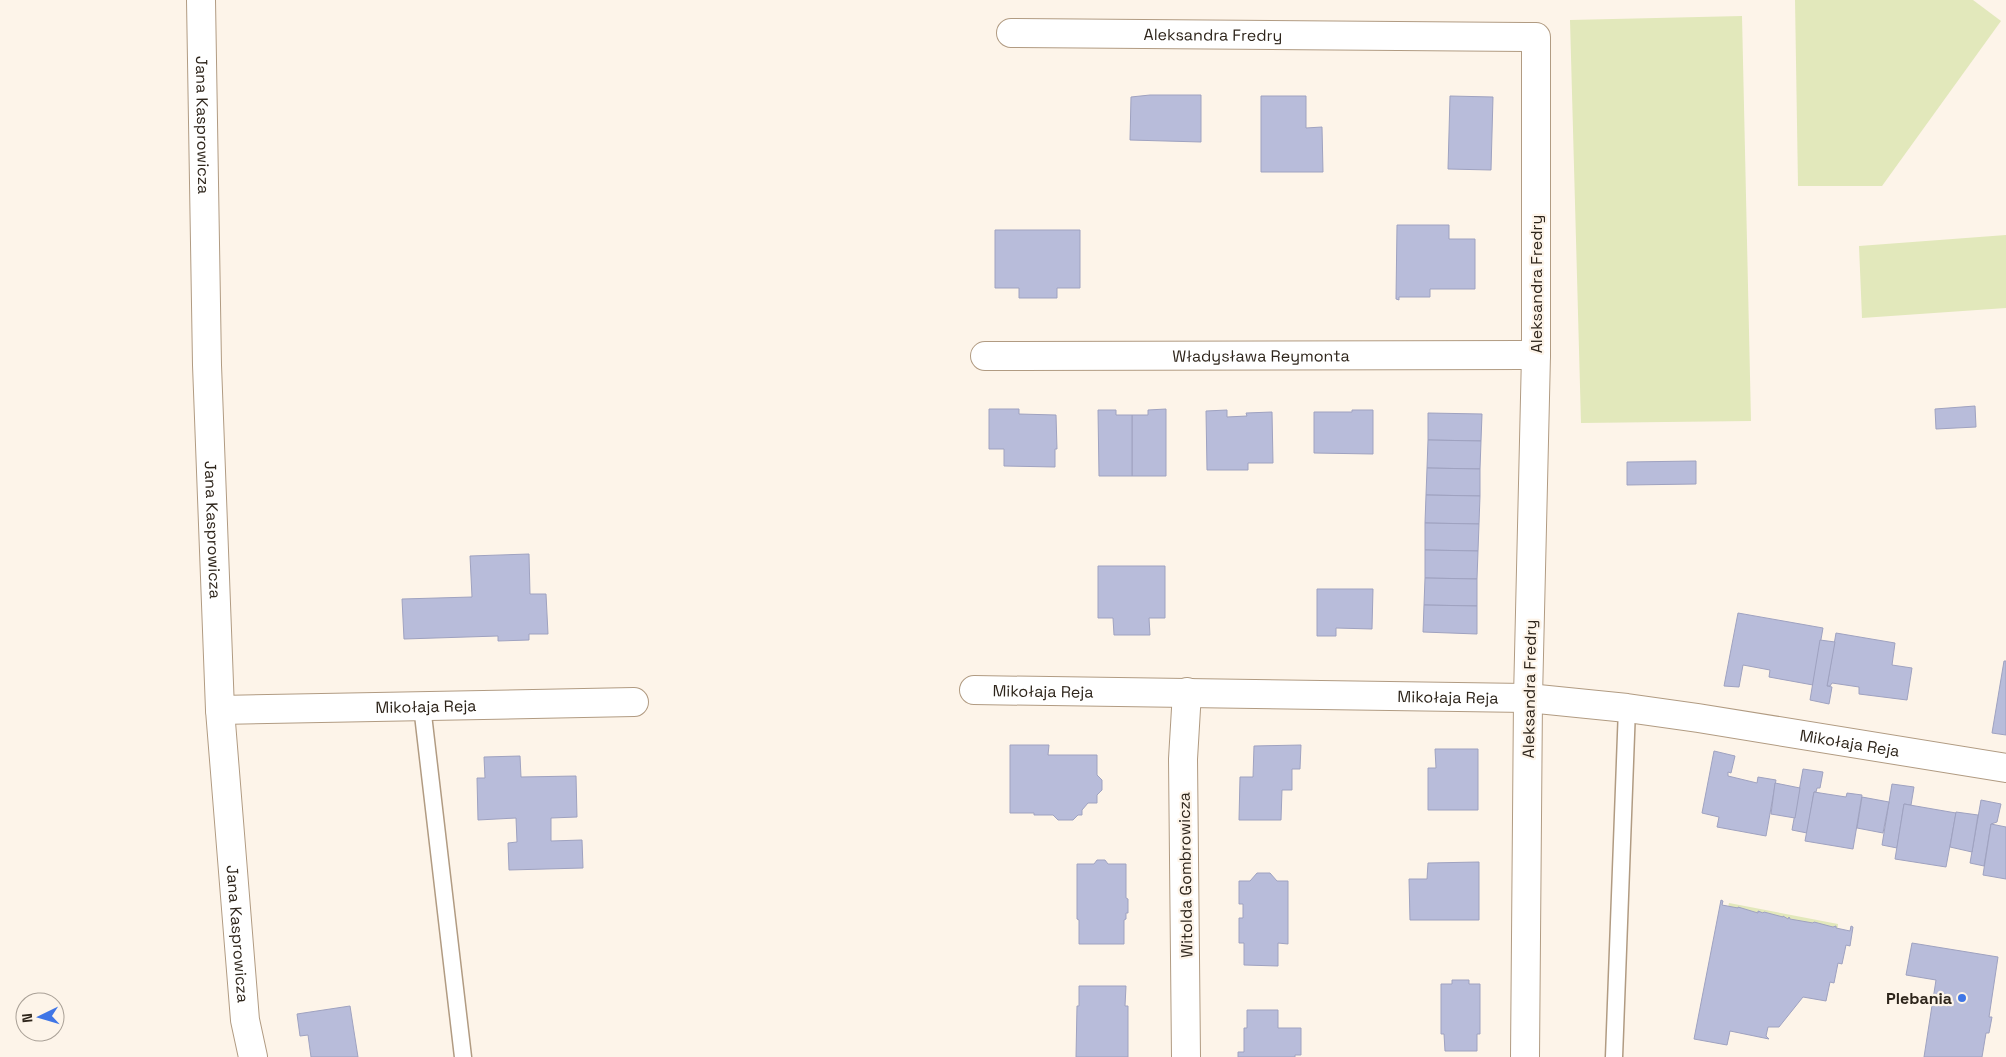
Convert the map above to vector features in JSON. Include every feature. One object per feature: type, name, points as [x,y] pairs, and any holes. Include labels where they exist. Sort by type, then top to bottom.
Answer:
[{"type":"street","name":"Jana Kasprowicza","points":[[201,0],[207,365],[220,710],[245,1020],[252,1057]]},
{"type":"street","name":"Aleksandra Fredry","points":[[1010,33],[1536,37],[1536,355],[1528,698],[1526,1057]]},
{"type":"street","name":"Władysława Reymonta","points":[[986,356],[1536,355]]},
{"type":"street","name":"Mikołaja Reja","points":[[974,690],[1528,698],[1627,708],[2006,768]]},
{"type":"street","name":"Witolda Gombrowicza","points":[[1186,1057],[1184,759],[1187,692]]},
{"type":"street","name":"Mikołaja Reja","points":[[220,710],[634,702]]},
{"type":"lane","points":[[422,706],[463,1057]]},
{"type":"lane","points":[[1614,1057],[1627,708]]},
{"type":"green space","points":[[1795,0],[1973,0],[2001,21],[1882,186],[1798,186]]},
{"type":"green space","points":[[1742,16],[1751,421],[1581,423],[1570,20]]},
{"type":"green space","points":[[2006,235],[2006,308],[1862,318],[1859,246]]},
{"type":"green space","points":[[1729,903],[1838,924],[1837,934],[1727,912]]},
{"type":"building","points":[[1201,95],[1201,142],[1130,140],[1131,97]]},
{"type":"building","points":[[1261,96],[1306,96],[1306,128],[1322,127],[1323,172],[1261,172]]},
{"type":"building","points":[[1450,96],[1493,97],[1491,170],[1448,169]]},
{"type":"building","points":[[1397,225],[1449,225],[1449,239],[1475,239],[1475,289],[1430,289],[1430,297],[1399,297],[1399,300],[1396,299]]},
{"type":"building","points":[[995,230],[1080,230],[1080,288],[1057,288],[1057,298],[1019,298],[1019,288],[995,288]]},
{"type":"building","points":[[1975,406],[1976,427],[1936,429],[1935,409]]},
{"type":"building","points":[[989,409],[1019,409],[1019,414],[1056,415],[1057,449],[1055,449],[1055,467],[1004,466],[1004,449],[989,449]]},
{"type":"building","points":[[1166,409],[1166,476],[1132,476],[1132,415],[1148,415],[1148,410]]},
{"type":"building","points":[[1098,410],[1116,410],[1116,415],[1132,415],[1132,476],[1099,476]]},
{"type":"building","points":[[1227,410],[1227,417],[1247,416],[1246,413],[1272,412],[1273,463],[1248,463],[1248,470],[1207,470],[1206,411]]},
{"type":"building","points":[[1352,410],[1373,410],[1373,454],[1314,453],[1314,412],[1352,412]]},
{"type":"building","points":[[1428,413],[1482,414],[1481,441],[1428,440]]},
{"type":"building","points":[[1428,440],[1481,441],[1480,469],[1427,468]]},
{"type":"building","points":[[1696,461],[1696,484],[1627,485],[1627,462]]},
{"type":"building","points":[[1427,468],[1480,469],[1480,496],[1426,495]]},
{"type":"building","points":[[1426,495],[1480,496],[1479,524],[1425,523]]},
{"type":"building","points":[[1425,523],[1479,524],[1478,551],[1425,550]]},
{"type":"building","points":[[1425,550],[1478,551],[1477,579],[1425,578]]},
{"type":"building","points":[[529,554],[530,594],[546,594],[548,634],[529,634],[529,640],[498,641],[498,636],[404,639],[402,599],[472,597],[470,556]]},
{"type":"building","points":[[1098,566],[1165,566],[1165,618],[1149,618],[1150,635],[1114,635],[1113,618],[1098,618]]},
{"type":"building","points":[[1425,578],[1477,579],[1477,606],[1424,605]]},
{"type":"building","points":[[1317,589],[1373,589],[1372,629],[1336,628],[1336,636],[1317,636]]},
{"type":"building","points":[[1424,605],[1477,606],[1477,634],[1423,632]]},
{"type":"building","points":[[1738,613],[1823,628],[1813,685],[1769,677],[1770,670],[1743,665],[1739,687],[1724,686]]},
{"type":"building","points":[[1836,633],[1895,643],[1892,665],[1912,668],[1907,700],[1859,694],[1859,687],[1832,683],[1830,686],[1827,686]]},
{"type":"building","points":[[1820,640],[1835,642],[1827,686],[1832,687],[1829,704],[1810,700]]},
{"type":"building","points":[[2004,661],[2006,661],[2006,735],[1992,733]]},
{"type":"building","points":[[1010,745],[1049,745],[1048,755],[1097,755],[1097,775],[1102,780],[1102,790],[1097,795],[1097,803],[1088,803],[1082,810],[1082,815],[1078,815],[1073,820],[1058,820],[1053,815],[1010,813]]},
{"type":"building","points":[[1301,745],[1300,769],[1292,769],[1292,790],[1282,790],[1281,820],[1239,820],[1240,777],[1253,777],[1254,746]]},
{"type":"building","points":[[1435,749],[1478,749],[1478,810],[1428,810],[1428,768],[1436,768]]},
{"type":"building","points":[[1714,751],[1735,756],[1731,773],[1728,772],[1728,776],[1757,783],[1758,777],[1776,780],[1766,836],[1717,827],[1719,817],[1702,813]]},
{"type":"building","points":[[520,756],[521,777],[576,776],[577,817],[551,818],[551,841],[582,840],[583,868],[509,870],[508,843],[517,842],[516,818],[478,820],[477,778],[485,778],[484,757]]},
{"type":"building","points":[[1803,769],[1823,772],[1820,788],[1817,788],[1816,792],[1814,792],[1807,833],[1792,830]]},
{"type":"building","points":[[1775,783],[1800,788],[1795,818],[1771,814]]},
{"type":"building","points":[[1892,784],[1914,787],[1911,805],[1904,804],[1897,848],[1882,845]]},
{"type":"building","points":[[1814,792],[1846,797],[1847,793],[1862,795],[1853,849],[1805,841]]},
{"type":"building","points":[[1862,797],[1889,802],[1883,833],[1857,828]]},
{"type":"building","points":[[1981,800],[2001,804],[1997,822],[1991,824],[1984,866],[1970,863]]},
{"type":"building","points":[[1904,804],[1956,813],[1946,867],[1895,859]]},
{"type":"building","points":[[1956,812],[1978,815],[1972,852],[1950,847]]},
{"type":"building","points":[[1991,824],[2006,827],[2006,879],[1983,875]]},
{"type":"building","points":[[1097,860],[1105,860],[1108,864],[1126,864],[1128,913],[1126,913],[1126,919],[1124,920],[1124,944],[1079,944],[1077,864],[1094,864]]},
{"type":"building","points":[[1479,862],[1479,920],[1410,920],[1409,879],[1427,879],[1428,863]]},
{"type":"building","points":[[1257,873],[1270,873],[1277,881],[1288,881],[1288,944],[1278,943],[1278,966],[1244,965],[1244,943],[1239,943],[1239,918],[1243,918],[1243,904],[1239,904],[1239,881],[1250,881]]},
{"type":"building","points":[[1721,900],[1723,901],[1722,905],[1738,907],[1758,913],[1758,911],[1783,916],[1788,919],[1789,917],[1790,919],[1836,926],[1836,928],[1850,931],[1851,926],[1853,927],[1850,946],[1846,945],[1842,964],[1838,963],[1834,983],[1830,982],[1826,1001],[1803,997],[1779,1027],[1768,1027],[1766,1036],[1769,1039],[1730,1031],[1727,1045],[1694,1039]]},
{"type":"building","name":"Plebania","points":[[1912,943],[1998,957],[1989,1017],[1992,1017],[1989,1033],[1986,1033],[1982,1057],[1924,1057],[1936,980],[1906,975]]},
{"type":"building","points":[[1452,980],[1469,980],[1469,984],[1480,984],[1480,1034],[1477,1034],[1477,1051],[1445,1051],[1444,1034],[1441,1034],[1441,984],[1452,984]]},
{"type":"building","points":[[1079,986],[1126,986],[1125,1006],[1128,1006],[1128,1057],[1076,1057]]},
{"type":"building","points":[[350,1006],[358,1057],[311,1057],[308,1035],[300,1036],[297,1014]]},
{"type":"building","points":[[1247,1010],[1278,1010],[1278,1028],[1301,1028],[1301,1055],[1295,1055],[1295,1057],[1238,1057],[1238,1052],[1244,1052],[1244,1028],[1247,1028]]},
{"type":"place","name":"Plebania","points":[[1962,998]]}]
